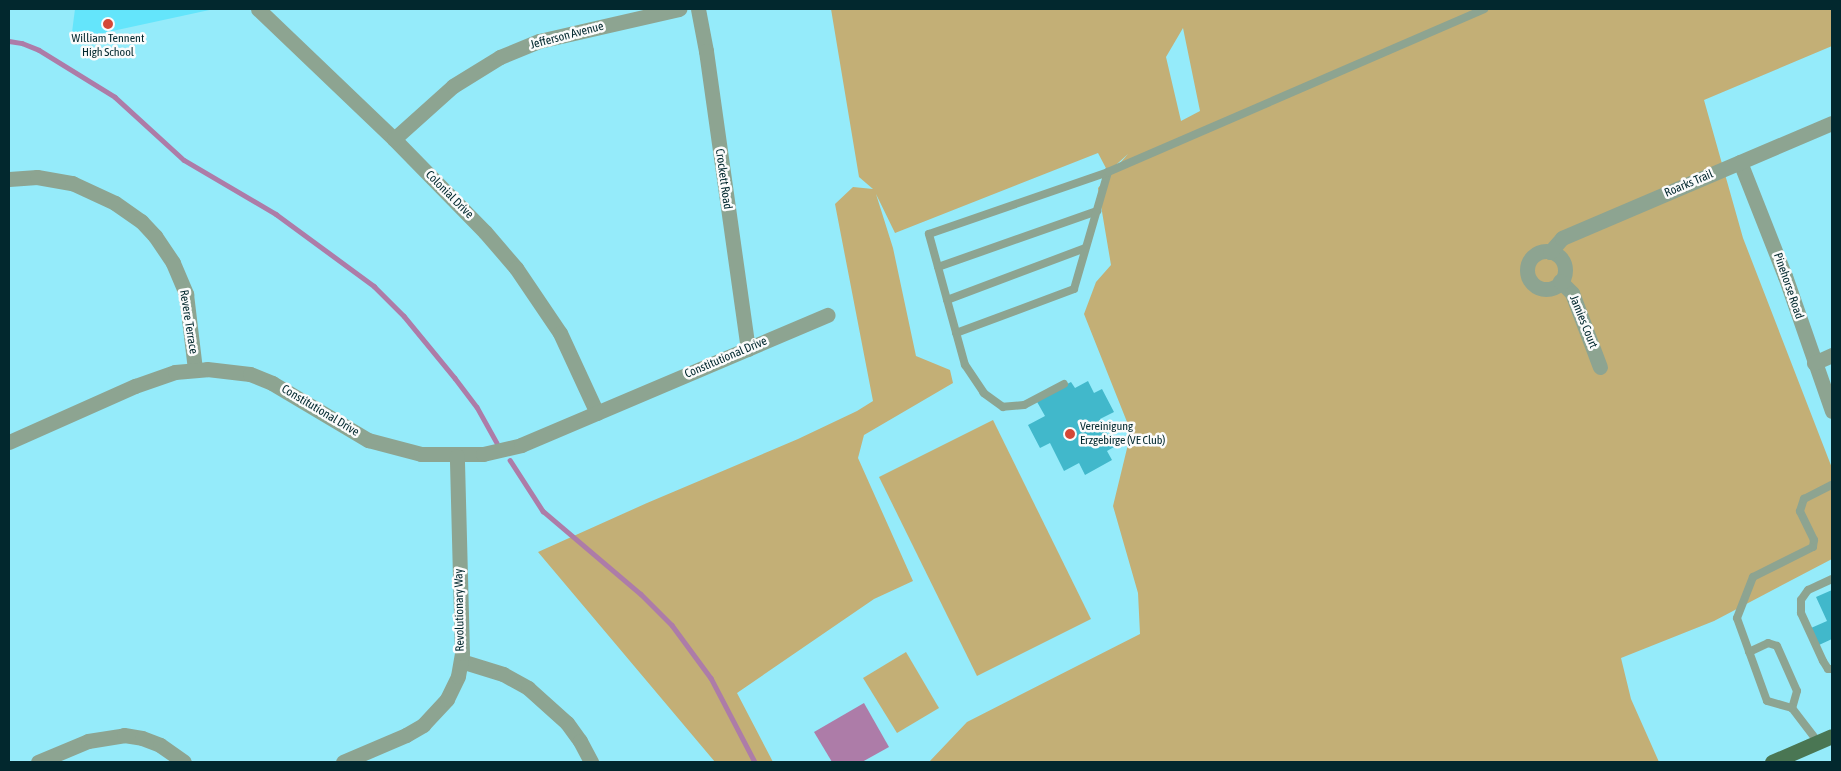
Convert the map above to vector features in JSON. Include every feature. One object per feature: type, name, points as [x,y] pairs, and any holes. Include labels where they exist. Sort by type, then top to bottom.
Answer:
[{"type":"main road","points":[[1779,761],[1832,736]]},
{"type":"street","name":"Colonial Drive","points":[[258,9],[394,139],[485,232],[516,268],[560,333],[597,413]]},
{"type":"street","name":"Jefferson Avenue","points":[[394,139],[453,86],[500,56],[539,41],[679,9]]},
{"type":"street","name":"Crockett Road","points":[[698,9],[706,51],[748,348]]},
{"type":"street","name":"Roarks Trail","points":[[1550,252],[1562,238],[1832,123]]},
{"type":"street","name":"Pinehorse Road","points":[[1740,162],[1785,276],[1832,411]]},
{"type":"street","name":"Revere Terrace","points":[[9,179],[37,177],[72,183],[115,203],[140,221],[156,236],[173,263],[186,294],[195,369]]},
{"type":"street","points":[[1550,252],[1557,255],[1565,266],[1560,281],[1548,288],[1541,288],[1529,279],[1527,265],[1536,254],[1550,252]]},
{"type":"street","name":"Jamies Court","points":[[1560,281],[1572,293],[1600,367]]},
{"type":"street","name":"Constitutional Drive","points":[[9,442],[135,386],[175,372],[195,369],[229,370],[250,374],[272,383],[368,440],[421,454],[457,456],[484,454],[507,449],[597,413],[828,315]]},
{"type":"street","points":[[1814,363],[1832,355]]},
{"type":"street","name":"Revolutionary Way","points":[[344,762],[406,736],[423,725],[447,699],[458,676],[461,661],[457,456]]},
{"type":"street","points":[[461,661],[503,674],[528,688],[567,723],[591,762]]},
{"type":"street","points":[[38,762],[88,741],[124,735],[142,738],[160,745],[184,762]]},
{"type":"lane","points":[[1064,384],[1024,405],[1003,407],[984,393],[965,365],[929,234],[1108,172],[1484,9]]},
{"type":"lane","points":[[956,333],[1074,289],[1108,172]]},
{"type":"lane","points":[[938,267],[1097,211]]},
{"type":"lane","points":[[947,300],[1085,248]]},
{"type":"lane","points":[[1818,742],[1792,708],[1767,701],[1737,618],[1754,577],[1813,547],[1814,540],[1800,511],[1804,499],[1832,485]]},
{"type":"lane","points":[[1830,669],[1823,661],[1801,613],[1801,600],[1808,590],[1832,579]]},
{"type":"lane","points":[[1749,652],[1768,644],[1777,646],[1797,691],[1792,708]]},
{"type":"shaded area","name":"William Tennent High School","points":[[75,9],[214,9],[71,40]]},
{"type":"shaded area","points":[[831,9],[1832,9],[1832,46],[1704,100],[1743,238],[1832,468],[1832,559],[1714,621],[1621,658],[1631,699],[1659,762],[929,762],[967,722],[1140,634],[1138,593],[1113,506],[1131,432],[1084,314],[1096,282],[1111,265],[1098,188],[1128,154],[1108,172],[1098,153],[895,233],[876,194],[893,248],[916,356],[950,370],[953,383],[864,435],[858,458],[913,581],[874,599],[737,693],[773,762],[715,762],[538,552],[798,439],[857,411],[873,401],[835,204],[853,187],[873,189],[859,177]],"holes":[[[1183,28],[1200,111],[1181,121],[1166,57]]]},
{"type":"shaded area","points":[[993,420],[1091,619],[977,676],[879,477]]},
{"type":"shaded area","points":[[906,652],[939,708],[897,733],[863,678]]},
{"type":"shaded area","points":[[864,703],[889,747],[862,762],[832,762],[814,732]]},
{"type":"building","name":"Vereinigung Erzgebirge (VE Club)","points":[[1088,381],[1094,393],[1102,389],[1114,412],[1100,419],[1114,447],[1107,451],[1112,460],[1085,475],[1079,463],[1064,471],[1050,443],[1040,448],[1028,425],[1045,416],[1036,400],[1071,382],[1075,388]]},
{"type":"building","points":[[1832,590],[1832,639],[1819,645],[1811,628],[1827,621],[1816,597]]},
{"type":"waterway","points":[[9,41],[22,43],[39,50],[115,97],[184,160],[276,214],[374,286],[404,316],[455,378],[477,407],[497,443]]},
{"type":"waterway","points":[[510,460],[543,511],[641,594],[672,625],[711,678],[755,762]]},
{"type":"place","name":"William Tennent High School","points":[[108,24]]},
{"type":"place","name":"Vereinigung Erzgebirge (VE Club)","points":[[1070,434]]}]
